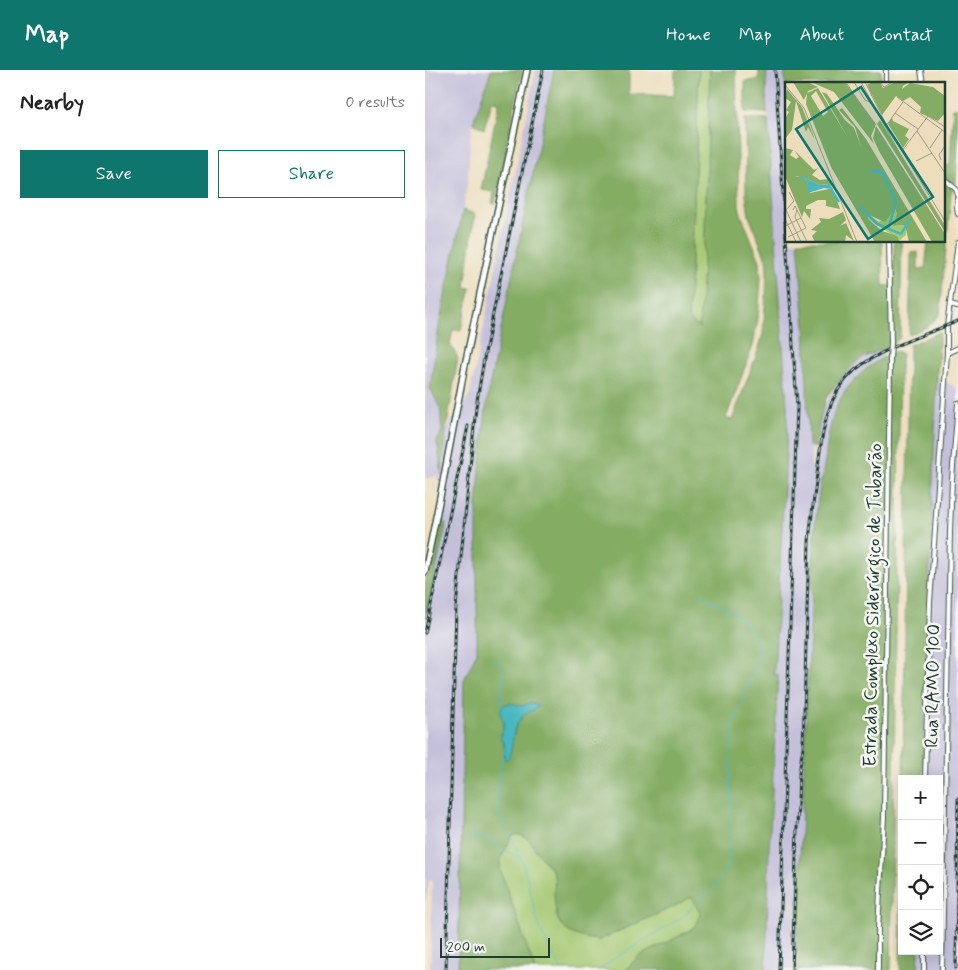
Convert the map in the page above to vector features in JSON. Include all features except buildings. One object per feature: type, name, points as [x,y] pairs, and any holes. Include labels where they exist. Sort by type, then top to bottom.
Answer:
[{"type":"street","points":[[425,572],[465,365],[527,70]]},
{"type":"street","points":[[945,180],[956,189],[958,195]]},
{"type":"street","points":[[958,199],[958,214]]},
{"type":"street","name":"Estrada Complexo Siderúrgico de Tubarão","points":[[878,970],[878,929],[884,817],[891,342],[889,242]]},
{"type":"street","name":"Rua RAMO 100","points":[[925,775],[930,602],[947,353],[947,326],[958,242]]},
{"type":"street","points":[[950,303],[958,307]]},
{"type":"street","points":[[947,353],[958,348]]},
{"type":"street","name":"Rua RAMO 100","points":[[942,970],[950,532],[958,402]]},
{"type":"street","points":[[924,955],[924,970]]},
{"type":"shaded area","points":[[425,70],[491,70],[473,123],[463,210],[440,320],[430,388],[440,408],[442,430],[437,444],[470,394],[536,70],[554,70],[490,383],[477,503],[477,652],[464,680],[458,970],[430,970],[432,879],[430,879],[425,904],[425,608],[443,519],[443,505],[438,475],[426,479],[425,476]]},
{"type":"shaded area","points":[[767,70],[784,70],[785,242],[798,242],[812,380],[811,466],[813,466],[819,423],[825,405],[833,390],[855,363],[883,345],[884,356],[863,371],[852,382],[835,409],[817,508],[795,970],[766,970],[769,852],[778,675],[774,675],[787,406],[766,93]]},
{"type":"shaded area","points":[[937,376],[958,389],[958,970],[918,970],[919,955],[943,955],[943,775],[922,775]]},
{"type":"green space","points":[[491,70],[522,70],[495,204],[492,203],[494,192],[481,190],[499,102],[492,101],[484,129],[473,123]]},
{"type":"green space","points":[[554,70],[629,70],[629,94],[674,96],[675,70],[699,70],[688,318],[699,328],[705,232],[710,70],[736,70],[739,205],[760,261],[761,279],[758,319],[753,346],[726,418],[732,420],[759,348],[763,334],[767,279],[766,259],[749,216],[746,195],[745,119],[768,119],[787,406],[774,674],[778,675],[769,852],[766,970],[626,970],[638,957],[691,930],[698,922],[700,913],[693,899],[691,897],[599,940],[578,936],[570,933],[565,928],[557,915],[554,894],[555,877],[553,872],[530,841],[518,835],[512,836],[501,858],[500,869],[535,970],[458,970],[464,680],[477,652],[477,503],[490,383]],"holes":[[[510,703],[522,706],[527,704],[534,709],[526,713],[517,723],[504,757],[503,731]]]},
{"type":"green space","points":[[699,70],[710,70],[700,328],[688,319]]},
{"type":"green space","points":[[759,70],[767,70],[767,113],[745,112],[745,81],[759,80]]},
{"type":"green space","points":[[784,70],[881,70],[881,82],[785,82]]},
{"type":"green space","points":[[953,108],[958,108],[956,182],[951,193],[940,315],[927,327],[909,335],[911,253],[918,252],[918,269],[925,269],[928,242],[945,242],[945,166],[950,165]]},
{"type":"green space","points":[[463,210],[475,214],[465,287],[471,288],[461,330],[453,330],[450,344],[458,358],[446,431],[442,475],[437,442],[442,430],[440,408],[430,388],[440,320]]},
{"type":"green space","points":[[798,242],[882,242],[883,286],[894,285],[894,242],[902,242],[900,338],[892,345],[860,359],[830,392],[826,398],[820,420],[815,448],[809,446],[805,326]]},
{"type":"green space","points":[[940,332],[922,775],[903,775],[909,345]]},
{"type":"green space","points":[[896,351],[902,354],[900,369],[891,970],[795,970],[814,537],[819,493],[831,425],[839,401],[859,375]]},
{"type":"green space","points":[[440,510],[446,525],[425,618],[425,578]]},
{"type":"green space","points":[[517,834],[526,837],[554,873],[556,915],[560,924],[588,939],[599,940],[691,897],[700,913],[698,922],[691,930],[638,957],[626,970],[535,970],[500,869],[501,858],[512,836]]},
{"type":"green space","points":[[900,955],[919,955],[918,970],[900,970]]},
{"type":"water","points":[[510,703],[522,706],[531,703],[536,704],[538,707],[524,715],[515,728],[507,760],[504,759],[505,745],[501,739],[504,723],[501,708]]},
{"type":"waterway","points":[[599,970],[681,918],[716,885],[728,865],[733,722],[758,657],[756,640],[748,626],[732,612],[698,593]]},
{"type":"waterway","points":[[493,660],[500,664],[504,670],[501,696],[502,707]]},
{"type":"waterway","points":[[505,747],[498,785],[498,807],[523,864],[542,932],[562,970]]},
{"type":"waterway","points":[[471,835],[487,839],[520,858]]},
{"type":"railway","points":[[446,970],[456,607],[476,407],[485,353],[543,70]]},
{"type":"railway","points":[[775,70],[785,223]]},
{"type":"railway","points":[[779,970],[797,406],[786,242]]},
{"type":"railway","points":[[792,970],[799,773],[803,747],[809,542],[826,418],[837,392],[855,370],[891,348],[958,321]]},
{"type":"railway","points":[[425,633],[468,426]]},
{"type":"railway","points":[[956,968],[958,799]]}]
